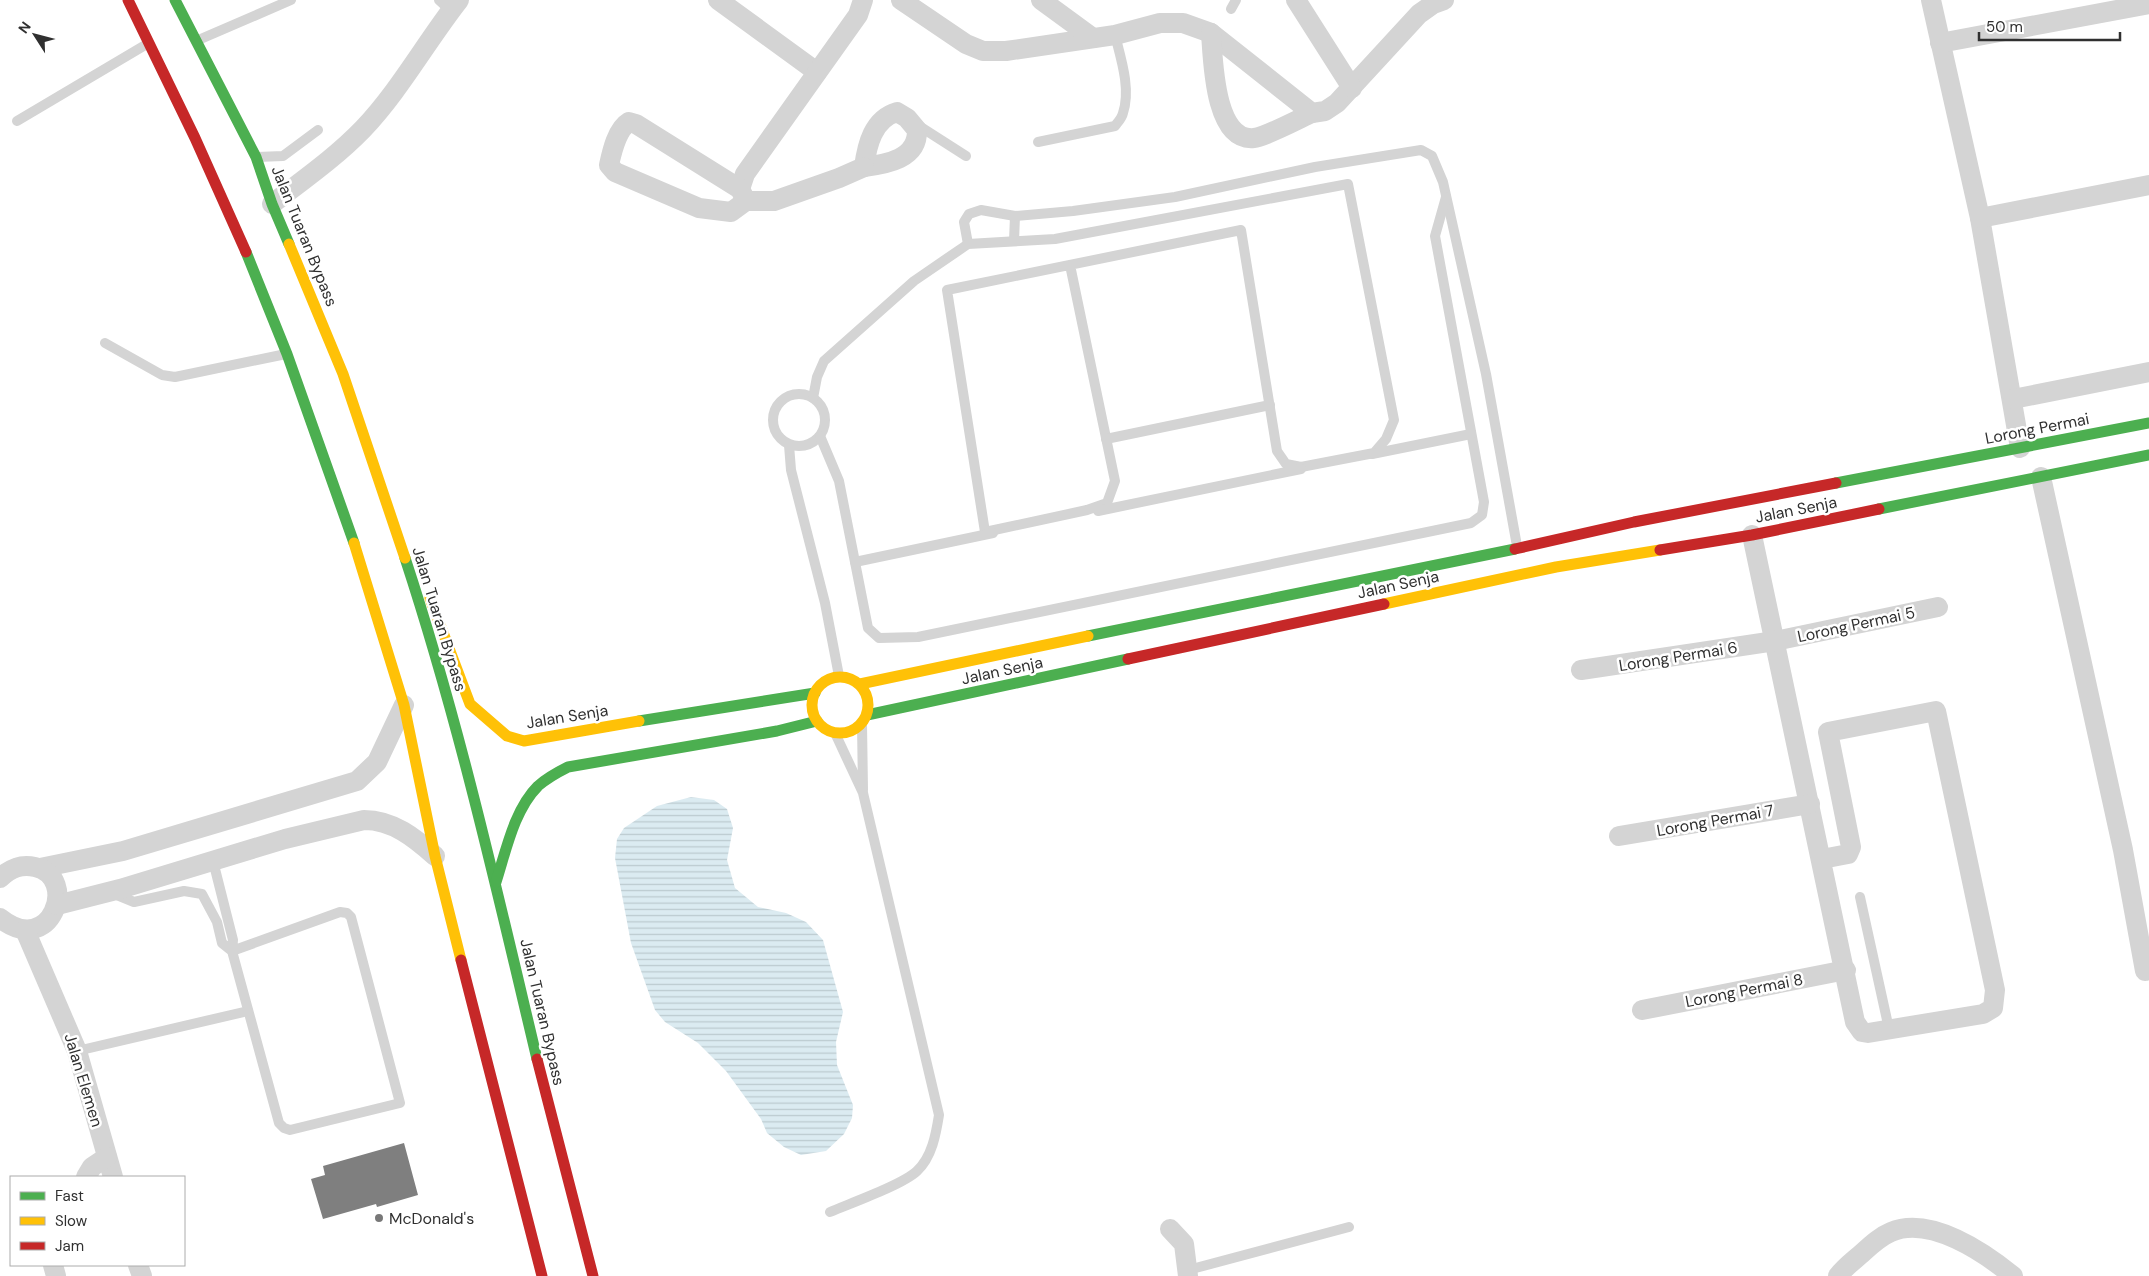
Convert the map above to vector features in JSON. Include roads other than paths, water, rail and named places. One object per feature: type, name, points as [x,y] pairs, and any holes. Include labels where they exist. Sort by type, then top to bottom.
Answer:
[{"type":"main road","points":[[128,0],[150,43],[248,256],[287,354],[349,528],[404,705],[435,856],[541,1276]]},
{"type":"main road","name":"Jalan Tuaran Bypass","points":[[175,0],[256,157],[272,204],[344,374],[427,625],[496,882],[552,1123],[593,1276]]},
{"type":"main road","name":"Lorong Permai","points":[[1930,466],[2149,423]]},
{"type":"main road","points":[[2041,477],[2149,455]]},
{"type":"main road","name":"Jalan Senja","points":[[860,684],[1246,602],[1518,548],[1634,522],[1930,466]]},
{"type":"main road","name":"Jalan Senja","points":[[835,733],[850,732],[865,720],[1556,567],[1752,535],[2041,477]]},
{"type":"main road","name":"Jalan Senja","points":[[403,554],[431,599],[470,704],[507,736],[524,741],[671,715],[815,693]]},
{"type":"main road","points":[[835,733],[828,731],[816,721],[812,707],[815,693],[825,681],[839,676],[854,680],[860,684],[868,698],[865,720]]},
{"type":"main road","points":[[496,882],[519,817],[531,794],[548,778],[568,767],[777,731],[816,721]]},
{"type":"main road","points":[[546,1135],[552,1123]]},
{"type":"street","points":[[718,0],[817,72]]},
{"type":"street","points":[[863,0],[858,15],[744,174],[743,195],[731,212],[699,208],[622,176],[611,169],[609,165],[614,146],[624,125],[629,122],[636,124],[743,195],[774,201],[864,167],[886,164],[907,154],[916,144],[917,138],[917,130],[907,118],[897,112],[888,115],[879,123],[867,144],[864,167]]},
{"type":"street","points":[[901,0],[966,44],[983,51],[1006,51],[1115,35],[1160,23],[1183,23],[1211,33],[1312,113]]},
{"type":"street","points":[[1041,0],[1093,38]]},
{"type":"street","points":[[1296,0],[1352,88]]},
{"type":"street","points":[[1211,33],[1214,81],[1227,121],[1235,132],[1242,137],[1255,138],[1312,113],[1325,110],[1336,103],[1419,14],[1433,4],[1444,0]]},
{"type":"street","points":[[1931,0],[1980,218],[2020,448]]},
{"type":"street","points":[[272,204],[336,154],[364,128],[396,87],[450,4]]},
{"type":"street","points":[[1940,43],[2149,4]]},
{"type":"street","points":[[1980,218],[2149,185]]},
{"type":"street","points":[[2012,400],[2149,372]]},
{"type":"street","points":[[2041,477],[2123,850],[2145,971]]},
{"type":"street","points":[[1752,535],[1856,1022],[1862,1032],[1889,1030],[1983,1014],[1993,1008],[1995,990],[1936,711],[1828,732],[1851,847],[1848,854],[1822,858]]},
{"type":"street","name":"Lorong Permai 5","points":[[1775,641],[1938,607]]},
{"type":"street","name":"Lorong Permai 6","points":[[1581,670],[1775,641]]},
{"type":"street","points":[[0,877],[12,868],[26,865],[40,868],[123,851],[357,780],[377,762],[404,705]]},
{"type":"street","name":"Lorong Permai 7","points":[[1620,836],[1810,804]]},
{"type":"street","points":[[57,905],[109,892],[285,839],[364,820],[376,820],[413,836],[435,856]]},
{"type":"street","points":[[0,918],[11,927],[25,930],[40,927],[51,918],[57,905],[57,890],[52,877],[40,868]]},
{"type":"street","name":"Jalan Elemen","points":[[25,930],[77,1051],[112,1176]]},
{"type":"street","name":"Lorong Permai 8","points":[[1642,1010],[1846,970]]},
{"type":"street","points":[[87,1176],[92,1167],[107,1157]]},
{"type":"street","points":[[1170,1229],[1184,1244],[1188,1273]]},
{"type":"street","points":[[1838,1276],[1850,1262],[1877,1240],[1893,1231],[1912,1229],[1933,1231],[1959,1240],[1987,1256],[2013,1276]]},
{"type":"lane","points":[[195,42],[291,0]]},
{"type":"lane","points":[[1231,9],[1236,0]]},
{"type":"lane","points":[[1038,142],[1115,126],[1123,114],[1125,98],[1124,69],[1115,35]]},
{"type":"lane","points":[[17,121],[150,43]]},
{"type":"lane","points":[[907,118],[966,156]]},
{"type":"lane","points":[[256,157],[283,156],[318,130]]},
{"type":"lane","points":[[968,244],[964,222],[969,214],[981,210],[1014,216],[1073,211],[1175,196],[1315,166],[1421,150],[1432,156],[1443,182],[1486,374],[1518,548]]},
{"type":"lane","points":[[813,398],[824,361],[914,281],[968,244],[1055,239],[1348,184],[1394,420],[1386,439],[1374,453],[1301,467],[1286,464],[1277,451],[1241,230],[947,290],[985,532],[1087,510],[1107,503],[1115,481],[1070,265]]},
{"type":"lane","points":[[820,436],[839,481],[868,628],[879,638],[918,637],[1471,523],[1482,515],[1484,502],[1435,236],[1446,197]]},
{"type":"lane","points":[[1014,216],[1014,241]]},
{"type":"lane","points":[[105,343],[162,375],[175,377],[287,354]]},
{"type":"lane","points":[[796,394],[813,398],[824,411],[824,428],[820,436],[814,442],[806,445],[789,445],[782,440],[773,425],[776,408],[781,401],[796,394]]},
{"type":"lane","points":[[1106,439],[1270,405]]},
{"type":"lane","points":[[855,562],[1471,434]]},
{"type":"lane","points":[[789,445],[790,470],[825,604],[839,676]]},
{"type":"lane","points":[[863,793],[865,720]]},
{"type":"lane","points":[[830,1212],[895,1183],[916,1171],[929,1154],[936,1136],[939,1115],[863,793],[835,733]]},
{"type":"lane","points":[[213,861],[233,940],[232,951],[279,1123],[284,1128],[290,1130],[400,1103],[351,918],[347,914],[340,912],[232,951]]},
{"type":"lane","points":[[109,892],[134,902],[184,891],[202,894],[217,922],[222,943],[232,951]]},
{"type":"lane","points":[[1860,898],[1889,1030]]},
{"type":"lane","points":[[77,1051],[248,1011]]},
{"type":"lane","points":[[1188,1273],[1349,1227]]},
{"type":"place","name":"McDonald's","points":[[379,1218]]}]
